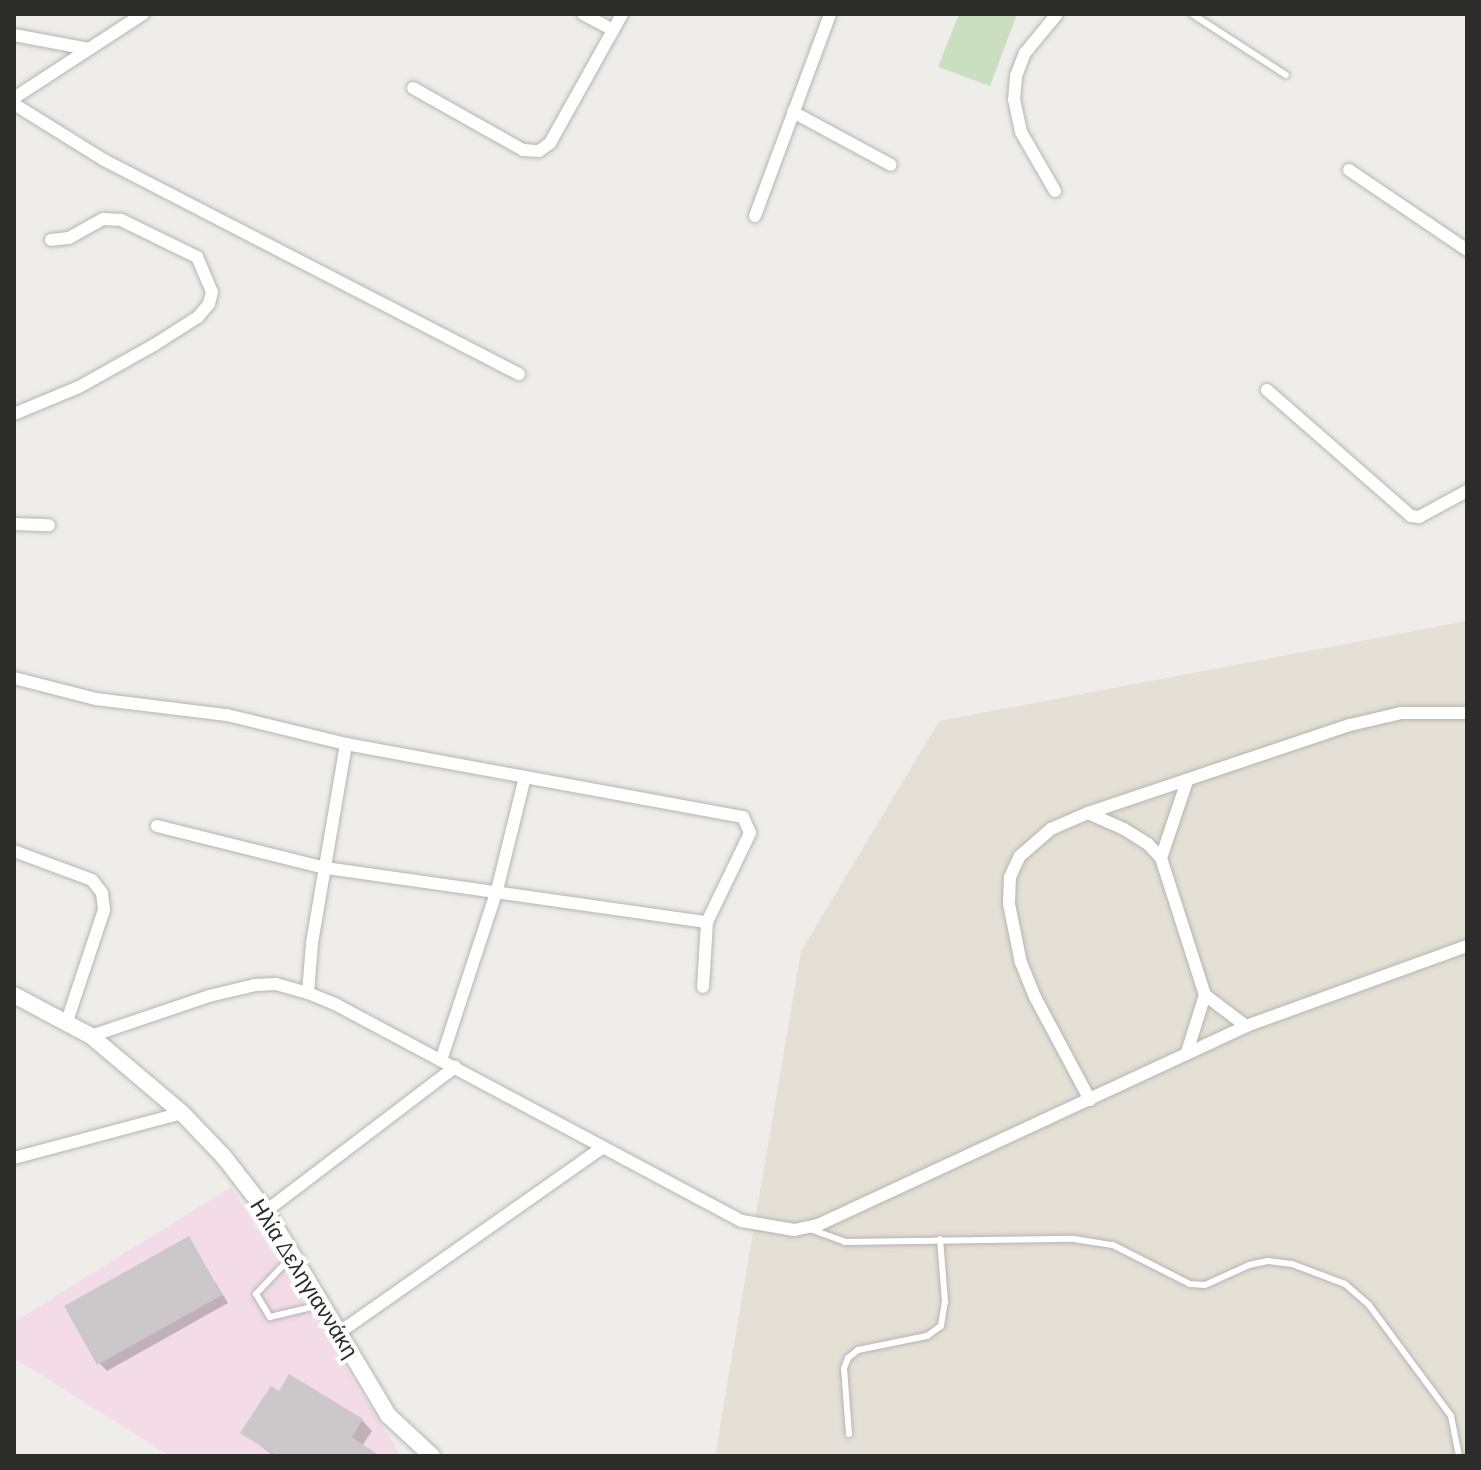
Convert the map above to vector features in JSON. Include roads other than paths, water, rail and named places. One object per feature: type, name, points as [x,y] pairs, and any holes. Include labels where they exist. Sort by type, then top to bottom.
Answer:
[{"type":"street","points":[[143,14],[14,101],[104,160],[519,374]]},
{"type":"street","points":[[583,14],[613,30]]},
{"type":"street","points":[[413,88],[523,150],[539,151],[550,143],[622,14]]},
{"type":"street","points":[[755,216],[830,14]]},
{"type":"street","points":[[1055,191],[1021,132],[1014,100],[1016,76],[1025,53],[1057,14]]},
{"type":"street","points":[[14,35],[89,49]]},
{"type":"street","points":[[793,112],[891,165]]},
{"type":"street","points":[[1349,170],[1466,249]]},
{"type":"street","points":[[14,414],[79,387],[154,345],[198,317],[209,304],[212,292],[205,269],[197,257],[121,220],[103,219],[69,238],[51,240]]},
{"type":"street","points":[[1267,390],[1411,516],[1419,517],[1467,491]]},
{"type":"street","points":[[14,524],[49,525]]},
{"type":"street","points":[[14,678],[96,699],[227,715],[346,744],[743,817],[750,833],[707,922],[703,987]]},
{"type":"street","points":[[1090,1100],[1035,997],[1021,963],[1009,904],[1010,877],[1020,856],[1051,829],[1088,813],[1378,717],[1401,713],[1467,713]]},
{"type":"street","points":[[308,993],[312,943],[346,744]]},
{"type":"street","points":[[441,1060],[497,890],[525,777]]},
{"type":"street","points":[[1161,858],[1187,781]]},
{"type":"street","points":[[1088,813],[1148,844],[1161,858],[1205,995],[1246,1026]]},
{"type":"street","points":[[157,826],[326,868],[707,922]]},
{"type":"street","points":[[14,851],[92,880],[102,893],[104,910],[67,1021]]},
{"type":"street","points":[[91,1036],[209,996],[255,985],[276,984],[308,993],[455,1067],[742,1221],[772,1228],[807,1227],[1246,1026],[1467,946]]},
{"type":"street","name":"Ηλία Δεληγιαννάκη","points":[[14,995],[91,1036],[182,1113],[266,1211],[388,1415],[432,1456]]},
{"type":"street","points":[[1187,1052],[1205,995]]},
{"type":"street","points":[[266,1211],[455,1067]]},
{"type":"street","points":[[14,1158],[182,1113]]},
{"type":"street","points":[[340,1332],[602,1148]]},
{"type":"lane","points":[[1192,14],[1286,75]]},
{"type":"lane","points":[[807,1227],[845,1242],[1074,1239],[1113,1245],[1190,1284],[1205,1285],[1249,1265],[1268,1261],[1292,1264],[1345,1284],[1369,1305],[1451,1416],[1459,1456]]},
{"type":"lane","points":[[849,1434],[844,1368],[848,1358],[858,1350],[927,1336],[941,1326],[945,1302],[940,1239]]},
{"type":"lane","points":[[293,1254],[256,1294],[270,1317],[324,1304]]}]
